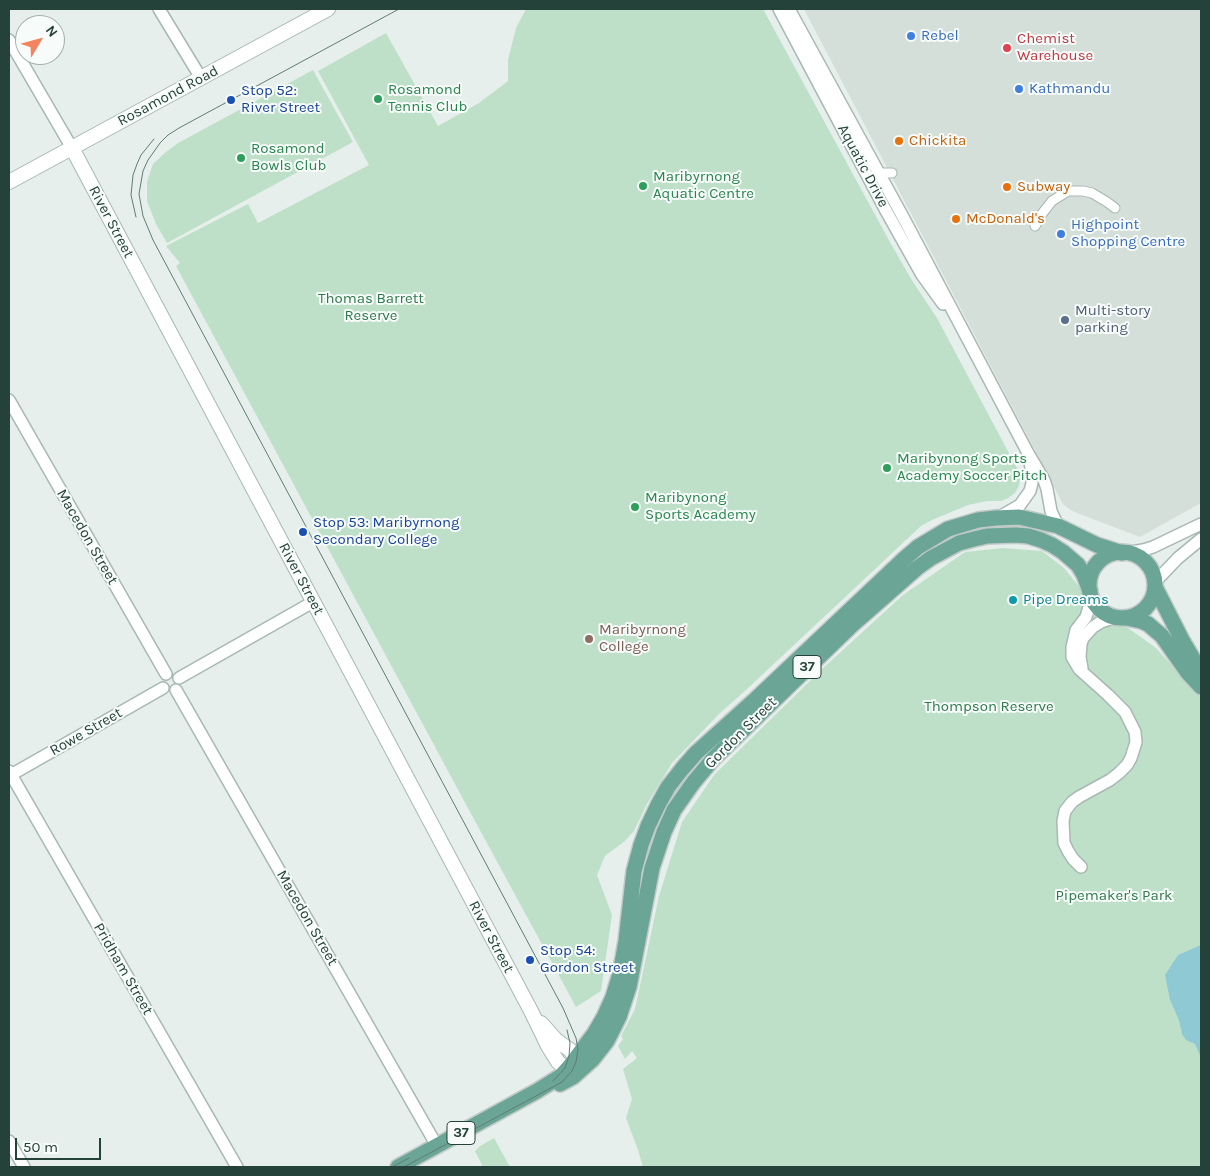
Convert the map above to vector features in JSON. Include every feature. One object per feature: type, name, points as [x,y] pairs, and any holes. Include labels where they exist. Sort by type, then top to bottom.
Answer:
[{"type":"main road","name":"Gordon Street","points":[[575,1068],[614,997],[626,941],[634,871],[641,845],[668,787],[696,752],[757,698],[918,547],[948,529],[978,520],[1019,517],[1058,526],[1096,545],[1124,553]]},
{"type":"main road","name":"Gordon Street","points":[[398,1167],[525,1099],[593,1059],[613,1031],[622,1010],[629,987],[655,859],[674,810],[693,782],[713,759],[852,625],[917,568],[959,543],[974,538],[1002,535],[1028,536],[1052,545],[1072,559],[1084,575],[1091,594]]},
{"type":"main road","points":[[1091,594],[1090,581],[1092,572],[1097,564],[1112,554],[1124,553]]},
{"type":"main road","name":"37","points":[[1124,553],[1135,555],[1149,566],[1155,585],[1178,634],[1201,672]]},
{"type":"main road","points":[[1119,618],[1130,617],[1145,609],[1150,603],[1155,585]]},
{"type":"main road","name":"37","points":[[1091,594],[1099,608],[1104,612],[1119,618],[1141,621],[1148,624],[1162,636],[1188,673],[1201,687]]},
{"type":"main road","points":[[634,871],[642,869],[655,859]]},
{"type":"street","points":[[159,9],[201,78]]},
{"type":"street","name":"Rosamond Road","points":[[9,182],[328,9]]},
{"type":"street","name":"Aquatic Drive","points":[[779,9],[922,275],[956,319]]},
{"type":"street","name":"Aquatic Drive","points":[[789,9],[1044,480],[1053,516],[1058,526]]},
{"type":"street","points":[[9,40],[72,148]]},
{"type":"street","name":"River Street","points":[[72,148],[531,1010],[554,1037],[570,1050],[575,1068]]},
{"type":"street","points":[[878,173],[892,173]]},
{"type":"street","points":[[1035,226],[1041,214],[1052,201],[1068,192],[1083,191],[1092,193],[1115,208]]},
{"type":"street","name":"Macedon Street","points":[[9,400],[166,674]]},
{"type":"street","name":"Aquatic Drive","points":[[996,518],[1020,505],[1030,491],[1032,474],[1028,453]]},
{"type":"street","points":[[1124,553],[1153,547],[1201,524]]},
{"type":"street","points":[[1155,585],[1178,558],[1201,539]]},
{"type":"street","points":[[1081,867],[1073,859],[1064,843],[1063,821],[1065,811],[1079,796],[1110,780],[1119,773],[1131,758],[1136,742],[1135,732],[1124,712],[1083,673],[1072,657],[1076,630],[1086,616],[1091,594]]},
{"type":"street","points":[[179,678],[313,602]]},
{"type":"street","points":[[1090,679],[1081,664],[1080,650],[1083,638],[1093,627],[1101,622],[1119,618]]},
{"type":"street","points":[[173,673],[179,678],[180,684],[176,690],[169,691],[163,688],[162,680],[166,674],[173,673]]},
{"type":"street","name":"Rowe Street","points":[[9,774],[163,688]]},
{"type":"street","name":"Macedon Street","points":[[176,690],[437,1146]]},
{"type":"street","name":"Pridham Street","points":[[9,774],[237,1167]]},
{"type":"street","points":[[9,1141],[24,1167]]},
{"type":"shaded area","name":"Highpoint Shopping Centre","points":[[804,9],[1201,9],[1201,503],[1140,537],[1077,513],[1063,504]]},
{"type":"green space","name":"Maribynong Sports Academy","points":[[526,9],[763,9],[891,244],[937,318],[1018,470],[1020,479],[1015,493],[1008,498],[1001,501],[987,501],[968,505],[921,526],[719,714],[672,763],[647,804],[634,831],[625,841],[605,856],[597,875],[612,915],[601,991],[576,1007],[176,266],[180,263],[166,246],[248,204],[258,223],[369,165],[318,71],[386,33],[438,126],[479,103],[508,81],[508,60],[516,28]]},
{"type":"green space","name":"Rosamond Bowls Club","points":[[313,70],[353,142],[167,243],[156,224],[147,201],[147,182],[153,164],[178,143]]},
{"type":"green space","points":[[1003,548],[1042,551],[1064,568],[1082,590],[1098,617],[1128,628],[1156,648],[1201,697],[1201,1167],[643,1167],[626,1118],[632,1099],[623,1069],[637,1058],[632,1051],[625,1059],[618,1046],[623,1039],[621,1036],[635,1009],[659,896],[682,822],[714,775],[821,670],[903,595],[965,552]]},
{"type":"green space","points":[[494,1138],[510,1167],[483,1167],[475,1151]]},
{"type":"water","points":[[1201,945],[1201,1058],[1195,1044],[1186,1040],[1182,1034],[1179,1020],[1170,1000],[1165,975],[1178,955]]},
{"type":"tram line","points":[[399,9],[168,135],[148,160],[143,171],[139,194],[143,216],[153,240],[563,1008],[576,1038],[578,1049],[576,1062],[572,1071],[562,1082],[404,1167]]},
{"type":"tram line","points":[[136,217],[131,195],[133,175],[141,155],[154,139]]},
{"type":"tram line","points":[[553,1081],[565,1068],[569,1056],[570,1043],[567,1030]]},
{"type":"tram line","points":[[392,1167],[409,1158]]},
{"type":"place","name":"Rebel","points":[[911,36]]},
{"type":"place","name":"Chemist Warehouse","points":[[1007,48]]},
{"type":"place","name":"Kathmandu","points":[[1019,89]]},
{"type":"place","name":"Rosamond Tennis Club","points":[[378,99]]},
{"type":"place","name":"Stop 52: River Street","points":[[231,100]]},
{"type":"place","name":"Chickita","points":[[899,141]]},
{"type":"place","name":"Rosamond Bowls Club","points":[[241,158]]},
{"type":"place","name":"Maribyrnong Aquatic Centre","points":[[643,186]]},
{"type":"place","name":"Subway","points":[[1007,187]]},
{"type":"place","name":"McDonald's","points":[[956,219]]},
{"type":"place","name":"Highpoint Shopping Centre","points":[[1061,234]]},
{"type":"place","name":"Multi-story parking","points":[[1065,320]]},
{"type":"place","name":"Maribynong Sports Academy Soccer Pitch","points":[[887,468]]},
{"type":"place","name":"Maribynong Sports Academy","points":[[635,507]]},
{"type":"place","name":"Stop 53: Maribyrnong Secondary College","points":[[303,532]]},
{"type":"place","name":"Pipe Dreams","points":[[1013,600]]},
{"type":"place","name":"Maribyrnong College","points":[[589,639]]},
{"type":"place","name":"Stop 54: Gordon Street","points":[[530,960]]},
{"type":"park label","name":"Thomas Barrett Reserve","points":[[371,308]]},
{"type":"park label","name":"Thompson Reserve","points":[[989,707]]},
{"type":"park label","name":"Pipemaker's Park","points":[[1114,896]]}]
